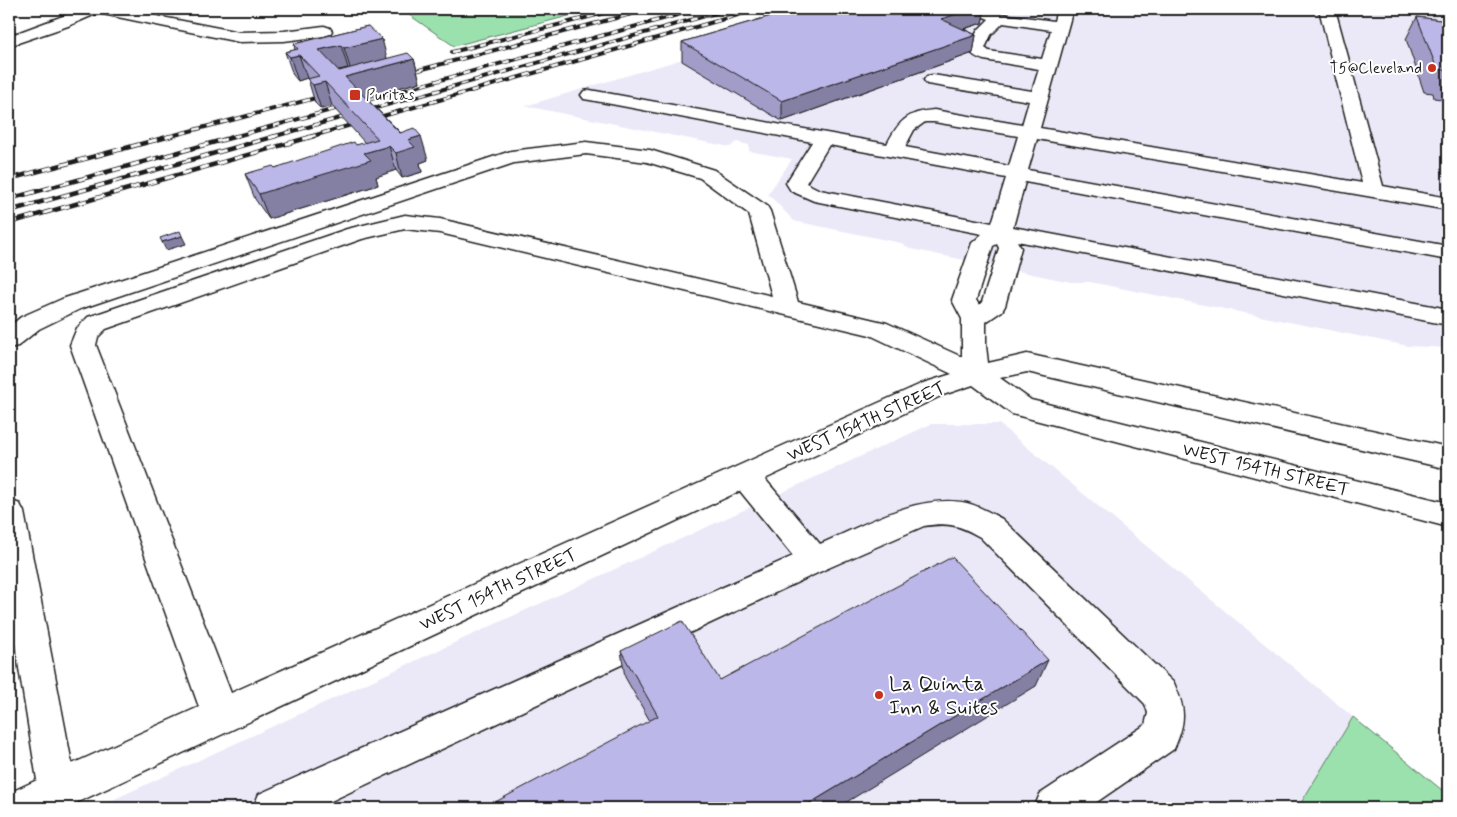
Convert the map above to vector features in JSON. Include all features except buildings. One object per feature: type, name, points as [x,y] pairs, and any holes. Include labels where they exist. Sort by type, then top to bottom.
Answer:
[{"type":"street","points":[[9,41],[62,23],[94,9]]},
{"type":"street","points":[[99,9],[239,37],[284,36],[324,31]]},
{"type":"street","points":[[976,9],[999,18],[1060,27]]},
{"type":"street","points":[[977,375],[973,346],[974,319],[993,306],[1000,283],[1010,248],[1001,232],[1016,174],[1066,9]]},
{"type":"street","points":[[1327,9],[1374,191]]},
{"type":"street","points":[[999,18],[984,33],[976,49],[978,52],[984,55],[1049,65]]},
{"type":"street","points":[[933,80],[1039,97]]},
{"type":"street","points":[[590,95],[1448,253]]},
{"type":"street","points":[[893,152],[912,120],[921,116],[934,116],[1448,204]]},
{"type":"street","points":[[822,139],[796,183],[804,192],[1001,232],[1448,317]]},
{"type":"street","points":[[9,340],[30,323],[71,304],[512,157],[586,148],[650,156],[707,174],[759,211],[787,307]]},
{"type":"street","points":[[221,716],[83,345],[86,334],[97,323],[354,234],[405,222],[440,226],[878,328],[977,375]]},
{"type":"street","name":"WEST 154TH STREET","points":[[20,808],[933,389],[977,375],[1027,363],[1448,458]]},
{"type":"street","name":"WEST 154TH STREET","points":[[977,375],[1022,407],[1448,515]]},
{"type":"street","points":[[745,476],[815,560]]},
{"type":"street","points":[[9,512],[58,791]]},
{"type":"street","points":[[274,808],[815,560],[919,515],[938,512],[967,515],[992,528],[1161,694],[1166,713],[1161,736],[1054,808]]},
{"type":"shaded area","name":"T5@Cleveland","points":[[851,9],[1448,9],[1448,348],[1408,346],[1090,282],[1071,282],[911,249],[901,243],[794,221],[768,194],[792,159],[749,151],[749,145],[737,142],[730,147],[525,106]]},
{"type":"shaded area","points":[[931,424],[999,424],[1353,717],[1298,808],[95,808]]},
{"type":"green space","points":[[396,9],[595,9],[454,46],[402,10]]},
{"type":"green space","points":[[1353,717],[1448,795],[1448,808],[1298,808]]},
{"type":"railway","points":[[452,52],[620,9]]},
{"type":"railway","points":[[404,74],[650,9]]},
{"type":"railway","points":[[233,137],[699,9]]},
{"type":"railway","points":[[272,137],[730,9]]},
{"type":"railway","points":[[309,137],[759,9]]},
{"type":"railway","points":[[167,137],[327,95]]},
{"type":"railway","points":[[9,179],[171,136]]},
{"type":"railway","points":[[9,199],[237,136]]},
{"type":"railway","points":[[9,211],[276,136]]},
{"type":"railway","points":[[9,223],[314,136]]},
{"type":"place","name":"T5@Cleveland","points":[[1432,68]]},
{"type":"place","name":"Puritas","points":[[355,95]]},
{"type":"place","name":"La Quinta Inn & Suites","points":[[879,695]]}]
